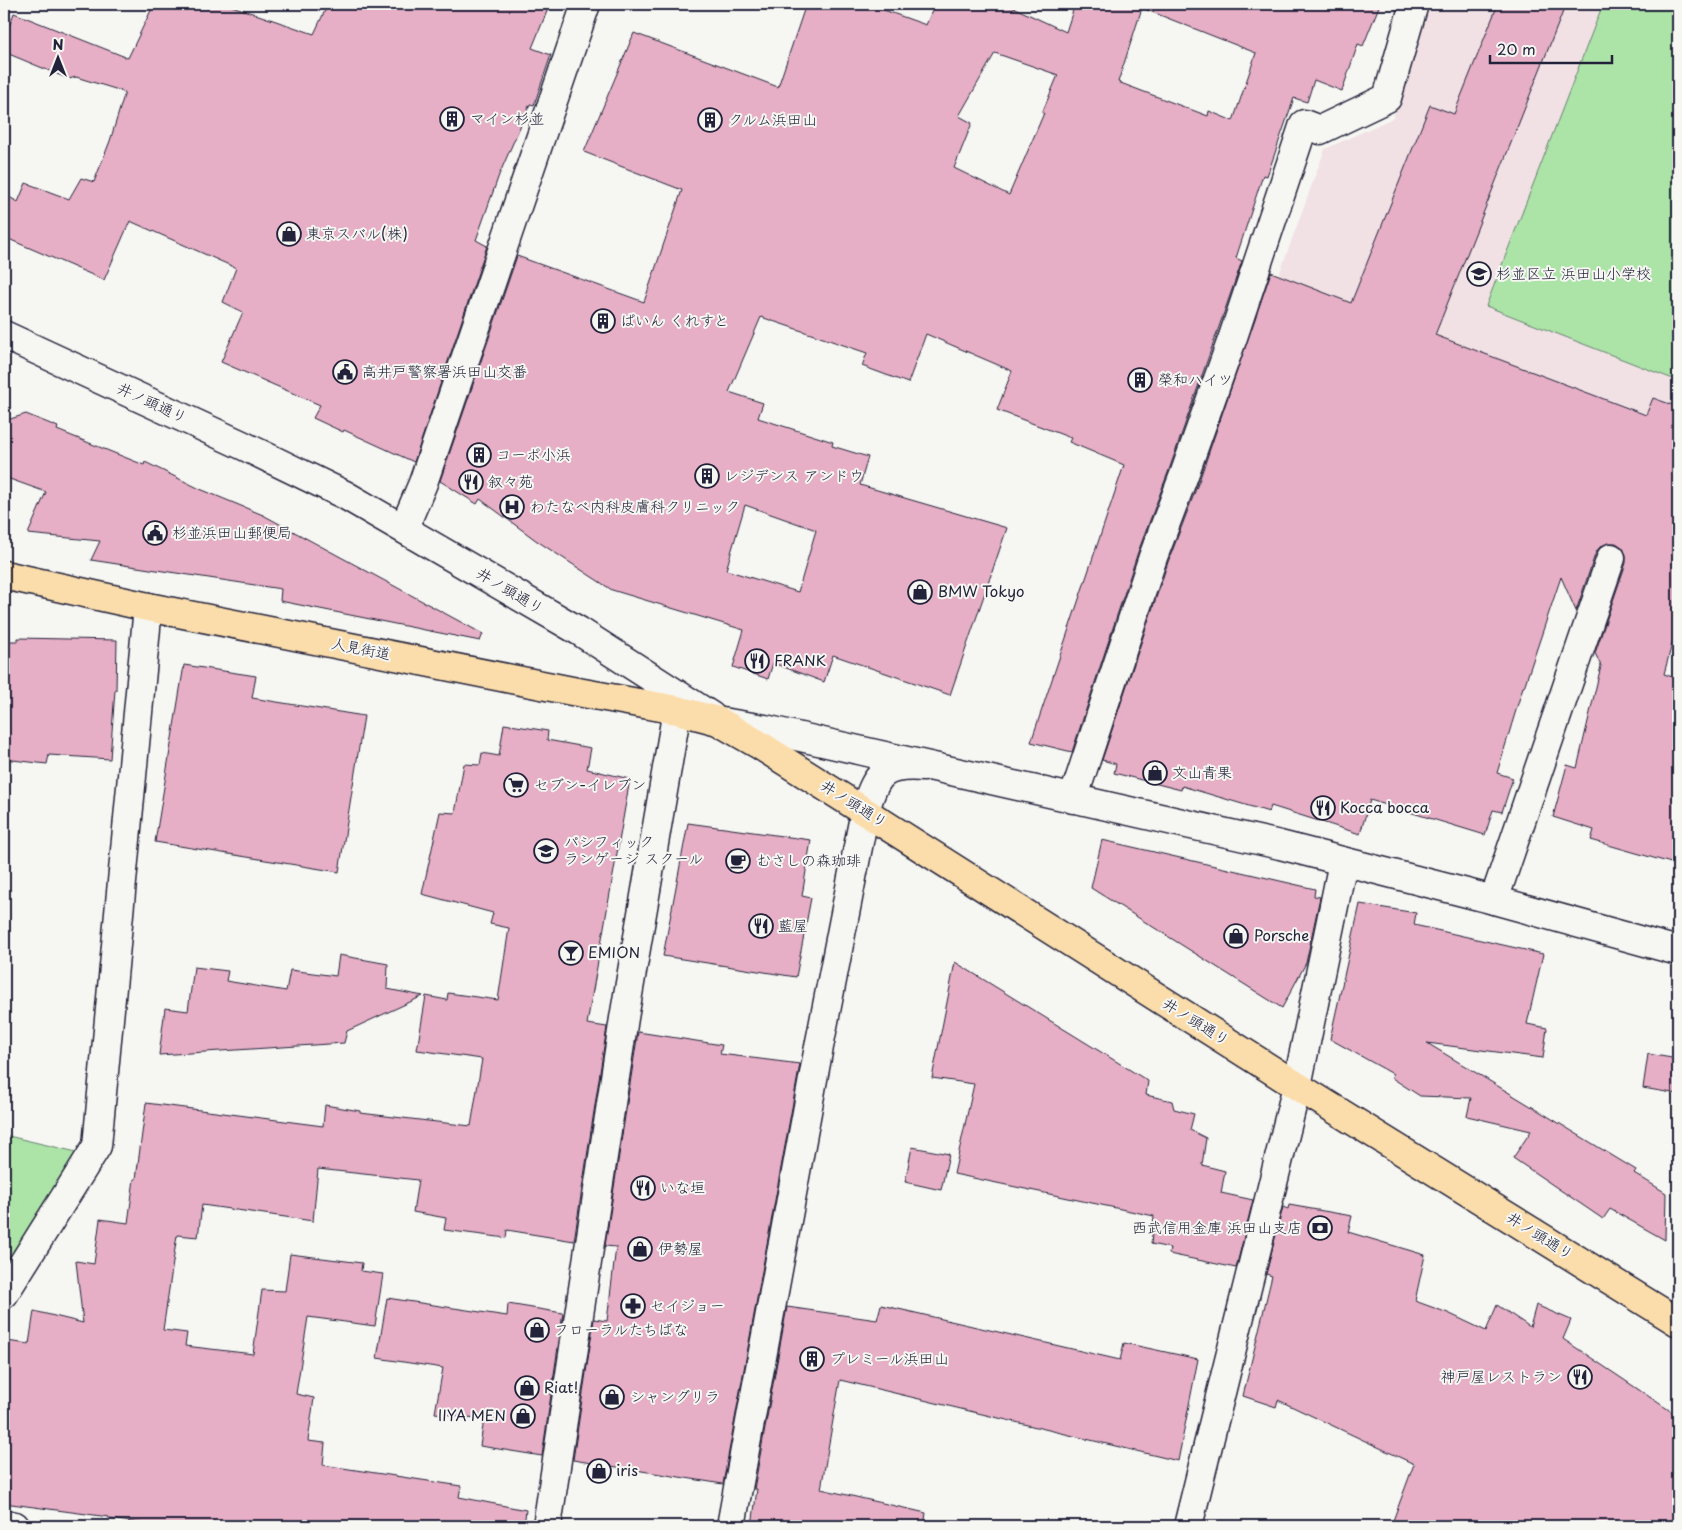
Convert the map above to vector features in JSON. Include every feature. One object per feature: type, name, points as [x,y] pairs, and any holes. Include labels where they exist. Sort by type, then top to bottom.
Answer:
[{"type":"main road","name":"人見街道","points":[[4,575],[148,607],[677,710],[718,721]]},
{"type":"main road","name":"井ノ頭通り","points":[[718,721],[865,811],[1296,1086],[1678,1322]]},
{"type":"street","points":[[404,528],[426,474],[586,4]]},
{"type":"street","points":[[1073,799],[1153,557],[1233,337],[1304,124],[1320,130],[1387,98],[1414,4]]},
{"type":"street","name":"井ノ頭通り","points":[[4,335],[242,444],[345,495],[579,631],[718,721]]},
{"type":"street","points":[[1494,900],[1611,558]]},
{"type":"street","points":[[4,1294],[98,1146],[148,607]]},
{"type":"street","points":[[546,1526],[624,1018],[677,710]]},
{"type":"street","points":[[718,721],[764,729],[1280,845],[1494,900],[1678,951]]},
{"type":"street","points":[[731,1526],[818,1052],[865,811],[872,786],[884,772],[904,766],[928,767]]},
{"type":"street","points":[[1188,1526],[1296,1086],[1343,862]]},
{"type":"street","points":[[4,1524],[15,1526]]},
{"type":"shaded area","name":"杉並区立 浜田山小学校","points":[[1430,4],[1678,4],[1678,562],[1552,520],[1234,398],[1325,149],[1393,118]]},
{"type":"green space","points":[[1603,4],[1678,4],[1678,381],[1486,306]]},
{"type":"green space","points":[[4,1135],[85,1154],[4,1282]]},
{"type":"building","points":[[154,4],[226,4],[314,34],[328,4],[550,4],[532,48],[551,55],[534,105],[530,104],[499,175],[476,240],[487,246],[414,462],[313,418],[320,405],[221,362],[243,312],[223,302],[236,268],[130,221],[104,280],[4,237],[4,194],[18,202],[26,183],[69,199],[81,178],[94,182],[110,141],[125,92],[76,77],[69,79],[4,52],[4,40],[14,13],[128,58]]},
{"type":"building","points":[[806,4],[867,4],[926,25],[935,4],[1006,4],[1066,32],[1075,4],[1380,4],[1363,46],[1358,44],[1342,91],[1314,80],[1307,102],[1294,98],[1267,176],[1263,175],[1236,258],[1242,261],[1169,470],[1138,552],[1072,752],[1031,742],[1124,465],[1069,442],[1071,438],[997,410],[1012,371],[926,334],[908,383],[862,366],[867,353],[761,317],[729,392],[763,403],[758,418],[833,442],[832,446],[868,457],[860,485],[1007,528],[950,695],[833,655],[824,682],[773,663],[768,679],[733,667],[744,630],[612,590],[537,541],[480,499],[477,504],[440,481],[517,256],[644,302],[682,190],[584,152],[634,33],[778,87]],"holes":[[[1142,8],[1256,53],[1233,121],[1209,111],[1208,116],[1118,82]],[[995,53],[1058,75],[1009,195],[954,168],[972,123],[959,116]],[[745,505],[816,530],[798,592],[726,570]]]},
{"type":"building","points":[[1498,4],[1566,4],[1435,335],[1646,415],[1653,398],[1678,407],[1678,621],[1664,674],[1678,679],[1678,865],[1591,840],[1594,830],[1553,817],[1567,765],[1577,768],[1601,666],[1595,653],[1626,563],[1626,555],[1623,548],[1616,543],[1608,543],[1600,547],[1596,552],[1576,611],[1561,577],[1523,687],[1497,773],[1513,778],[1502,812],[1493,810],[1485,835],[1370,800],[1360,834],[1271,806],[1269,812],[1182,786],[1181,790],[1114,773],[1116,764],[1102,760],[1168,562],[1199,481],[1271,272],[1351,303],[1430,105],[1454,114]]},
{"type":"building","points":[[26,414],[58,427],[57,430],[144,465],[145,462],[200,489],[263,515],[483,634],[480,641],[280,601],[281,589],[91,560],[100,541],[28,534],[46,492],[4,477],[4,421]]},
{"type":"building","points":[[18,638],[117,640],[116,690],[110,759],[49,755],[47,764],[4,759],[4,641],[18,641]]},
{"type":"building","points":[[184,665],[256,676],[252,698],[364,716],[339,872],[155,842]]},
{"type":"building","points":[[504,724],[548,731],[547,740],[591,748],[587,769],[630,779],[587,1024],[607,1027],[574,1241],[507,1230],[506,1238],[444,1230],[446,1218],[413,1212],[418,1180],[318,1169],[313,1221],[202,1205],[198,1237],[177,1235],[163,1330],[187,1333],[185,1346],[253,1354],[262,1290],[285,1291],[290,1254],[362,1263],[361,1271],[383,1274],[375,1326],[308,1317],[296,1394],[314,1398],[308,1441],[325,1443],[323,1465],[461,1486],[459,1497],[526,1510],[524,1526],[161,1526],[4,1503],[4,1359],[6,1341],[29,1344],[34,1311],[83,1323],[76,1261],[94,1264],[100,1219],[128,1223],[146,1103],[323,1126],[325,1105],[360,1111],[360,1113],[471,1126],[482,1059],[417,1050],[426,996],[447,1000],[448,993],[498,1000],[509,928],[490,924],[493,913],[422,894],[440,812],[455,813],[464,764],[480,765],[482,753],[499,756]]},
{"type":"building","points":[[688,823],[811,840],[802,896],[811,898],[796,977],[663,956]]},
{"type":"building","name":"Porsche","points":[[1102,840],[1315,889],[1314,896],[1320,897],[1306,963],[1282,1008],[1091,888]]},
{"type":"building","points":[[1360,904],[1416,913],[1414,925],[1543,954],[1527,1024],[1547,1028],[1543,1058],[1427,1043],[1636,1170],[1634,1173],[1666,1193],[1665,1240],[1610,1209],[1603,1219],[1513,1158],[1531,1131],[1467,1116],[1471,1098],[1420,1096],[1392,1078],[1393,1074],[1330,1039]]},
{"type":"building","points":[[339,955],[388,964],[387,989],[423,996],[347,1031],[344,1043],[159,1055],[165,1008],[188,1011],[194,967],[228,971],[226,981],[286,991],[290,970],[336,976]]},
{"type":"building","points":[[955,962],[1148,1081],[1146,1095],[1172,1101],[1174,1109],[1194,1114],[1190,1130],[1206,1138],[1202,1165],[1225,1171],[1221,1193],[1253,1200],[1236,1268],[1169,1254],[1170,1248],[1151,1244],[1154,1216],[954,1174],[974,1084],[932,1078]]},
{"type":"building","points":[[638,1032],[722,1045],[720,1054],[800,1064],[723,1484],[573,1460],[594,1319],[607,1321],[616,1247],[605,1246]]},
{"type":"building","points":[[1648,1054],[1678,1059],[1678,1094],[1643,1088]]},
{"type":"building","points":[[912,1147],[949,1154],[941,1190],[905,1182]]},
{"type":"building","points":[[1289,1205],[1352,1216],[1348,1232],[1425,1255],[1415,1301],[1448,1313],[1486,1331],[1497,1305],[1530,1327],[1536,1305],[1571,1320],[1563,1339],[1678,1416],[1678,1526],[1391,1526],[1414,1464],[1278,1400],[1276,1407],[1243,1396],[1272,1276],[1266,1274],[1283,1207],[1288,1209]]},
{"type":"building","points":[[387,1298],[507,1316],[508,1304],[563,1313],[542,1456],[480,1446],[484,1419],[435,1413],[443,1368],[377,1358]]},
{"type":"building","points":[[881,1305],[1120,1360],[1124,1343],[1198,1359],[1178,1461],[840,1380],[821,1489],[926,1513],[924,1526],[752,1526],[757,1489],[754,1489],[787,1307],[877,1320]]},
{"type":"place","name":"マイン杉並","points":[[452,119]]},
{"type":"place","name":"クルム浜田山","points":[[710,120]]},
{"type":"place","name":"東京スバル(株)","points":[[289,234]]},
{"type":"place","name":"杉並区立 浜田山小学校","points":[[1479,274]]},
{"type":"place","name":"ぱいん くれすと","points":[[603,321]]},
{"type":"place","name":"高井戸警察署浜田山交番","points":[[345,372]]},
{"type":"place","name":"榮和ハイツ","points":[[1140,380]]},
{"type":"place","name":"コーポ小浜","points":[[479,455]]},
{"type":"place","name":"レジデンス アンドウ","points":[[707,476]]},
{"type":"place","name":"叙々苑","points":[[471,482]]},
{"type":"place","name":"わたなべ内科皮膚科クリニック","points":[[512,507]]},
{"type":"place","name":"杉並浜田山郵便局","points":[[155,533]]},
{"type":"place","name":"BMW Tokyo","points":[[920,592]]},
{"type":"place","name":"FRANK","points":[[757,661]]},
{"type":"place","name":"文山青果","points":[[1155,773]]},
{"type":"place","name":"セブン-イレブン","points":[[516,785]]},
{"type":"place","name":"Kocca bocca","points":[[1323,808]]},
{"type":"place","name":"パシフィック ランゲージ スクール","points":[[546,851]]},
{"type":"place","name":"むさしの森珈琲","points":[[738,861]]},
{"type":"place","name":"藍屋","points":[[761,926]]},
{"type":"place","name":"Porsche","points":[[1236,936]]},
{"type":"place","name":"EMION","points":[[571,953]]},
{"type":"place","name":"いな垣","points":[[643,1188]]},
{"type":"place","name":"西武信用金庫 浜田山支店","points":[[1320,1228]]},
{"type":"place","name":"伊勢屋","points":[[640,1249]]},
{"type":"place","name":"セイジョー","points":[[633,1306]]},
{"type":"place","name":"フローラルたちばな","points":[[537,1330]]},
{"type":"place","name":"プレミール浜田山","points":[[812,1359]]},
{"type":"place","name":"神戸屋レストラン","points":[[1580,1377]]},
{"type":"place","name":"Riat!","points":[[527,1388]]},
{"type":"place","name":"シャングリラ","points":[[612,1397]]},
{"type":"place","name":"IIYA MEN","points":[[523,1416]]},
{"type":"place","name":"iris","points":[[599,1471]]}]
